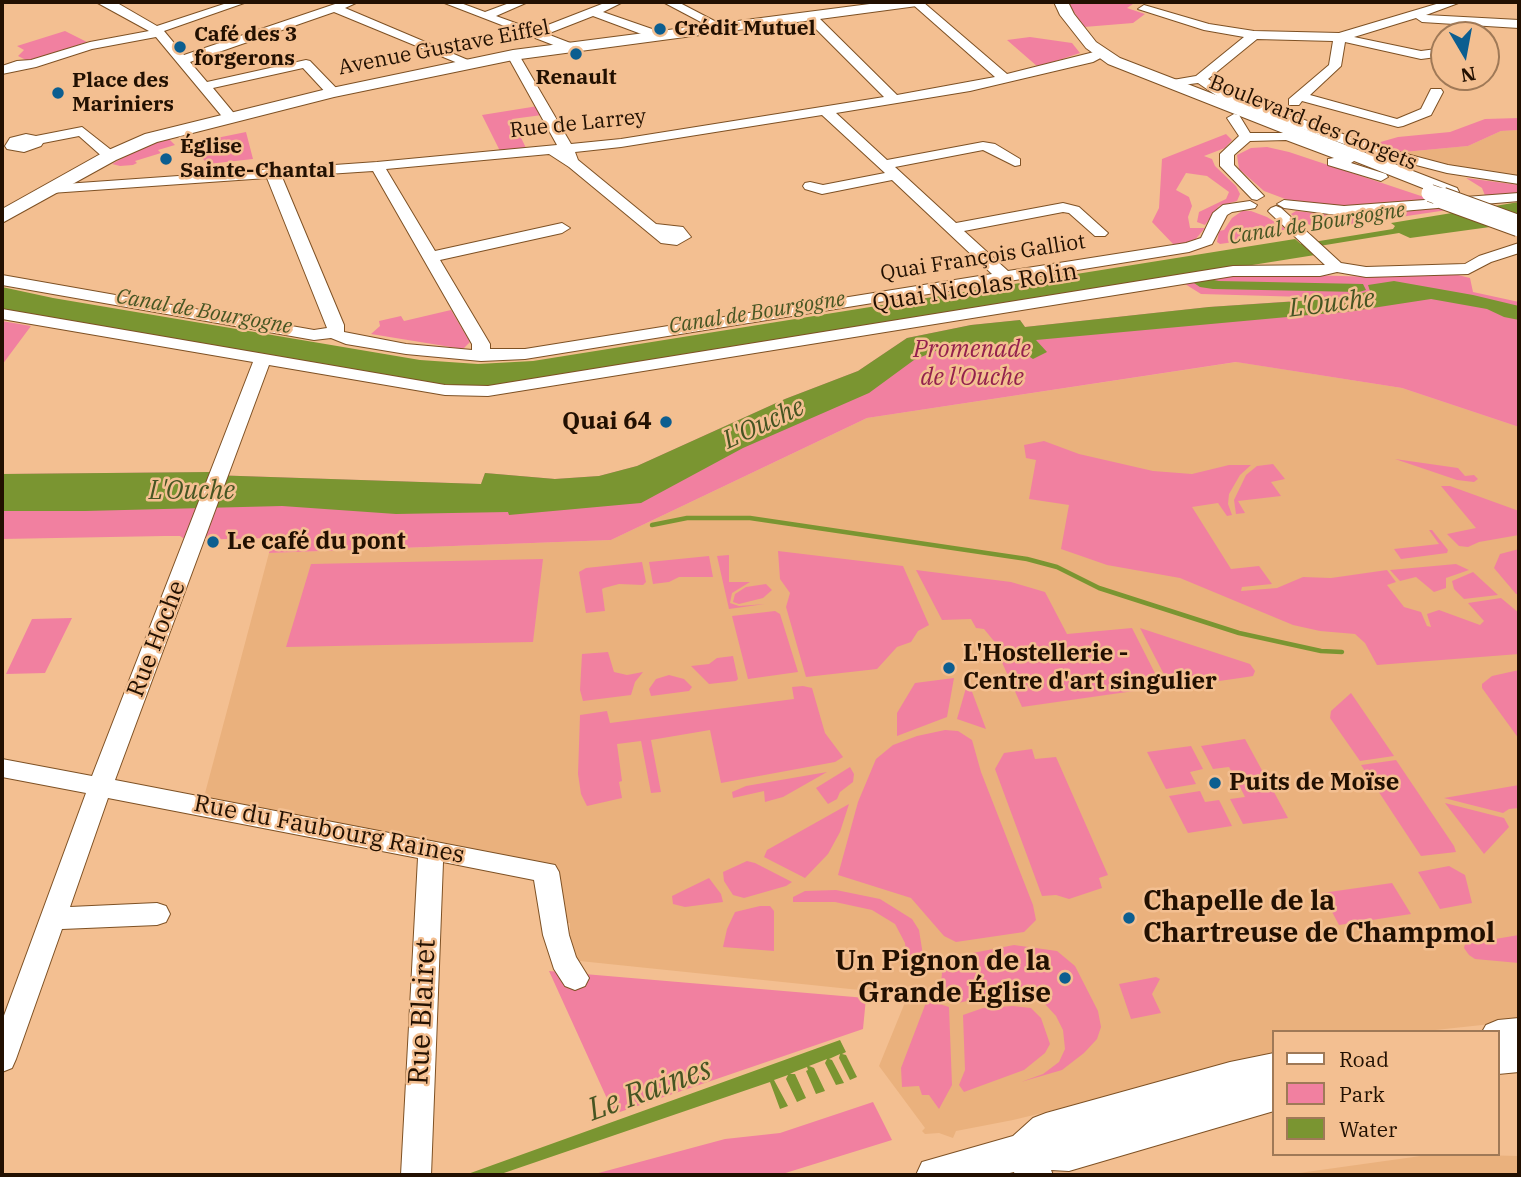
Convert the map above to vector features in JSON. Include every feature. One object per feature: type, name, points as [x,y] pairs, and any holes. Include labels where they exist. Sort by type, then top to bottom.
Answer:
[{"type":"main road","name":"Avenue Gustave Eiffel","points":[[2,216],[110,156],[166,132],[333,92],[513,55],[917,2]]},
{"type":"main road","points":[[1049,2],[1097,56]]},
{"type":"main road","points":[[1061,6],[1097,56]]},
{"type":"main road","name":"Boulevard des Gorgets","points":[[1097,56],[1180,85],[1271,129],[1381,177],[1519,226]]},
{"type":"main road","name":"Boulevard des Gorgets","points":[[1180,85],[1234,118],[1406,175],[1519,218]]},
{"type":"main road","points":[[1500,1036],[1519,1034]]},
{"type":"main road","points":[[1500,1058],[1519,1056]]},
{"type":"main road","points":[[1029,1163],[1046,1130],[1230,1078],[1272,1069]]},
{"type":"main road","points":[[935,1175],[1029,1163],[1272,1095]]},
{"type":"street","points":[[102,2],[115,6],[157,32],[230,117]]},
{"type":"street","points":[[115,6],[128,2]]},
{"type":"street","points":[[2,70],[22,64],[32,64],[37,69],[49,68],[56,57],[90,46],[157,32],[241,2]]},
{"type":"street","points":[[183,60],[352,2]]},
{"type":"street","points":[[448,2],[569,47]]},
{"type":"street","points":[[487,15],[522,2]]},
{"type":"street","points":[[537,34],[617,2]]},
{"type":"street","points":[[669,2],[720,27]]},
{"type":"street","points":[[917,2],[1005,79]]},
{"type":"street","points":[[1418,2],[1466,20]]},
{"type":"street","points":[[1340,37],[1455,2]]},
{"type":"street","points":[[334,8],[469,62]]},
{"type":"street","points":[[1144,9],[1208,27],[1254,35],[1340,37],[1362,44],[1421,55],[1430,54]]},
{"type":"street","points":[[593,12],[648,32],[652,36]]},
{"type":"street","points":[[810,16],[893,98]]},
{"type":"street","points":[[1406,17],[1519,24]]},
{"type":"street","points":[[1180,85],[1254,35]]},
{"type":"street","points":[[1340,37],[1335,66],[1271,129],[1241,142],[1227,154],[1227,166],[1261,210],[1280,208],[1344,211],[1519,197]]},
{"type":"street","points":[[513,55],[569,148],[574,164]]},
{"type":"street","name":"Rue de Larrey","points":[[51,189],[377,166],[621,143],[1005,79],[1097,56]]},
{"type":"street","points":[[205,86],[306,64],[333,92]]},
{"type":"street","points":[[1395,144],[1384,139],[1380,131],[1426,112],[1436,92]]},
{"type":"street","points":[[1301,97],[1398,123]]},
{"type":"street","points":[[824,109],[1005,277]]},
{"type":"street","points":[[1234,118],[1241,142]]},
{"type":"street","points":[[1271,129],[1447,170],[1519,180]]},
{"type":"street","points":[[35,140],[82,131],[110,156]]},
{"type":"street","points":[[818,192],[983,146],[990,147],[1015,162]]},
{"type":"street","points":[[552,150],[574,164],[652,228]]},
{"type":"street","points":[[377,166],[481,344],[481,356]]},
{"type":"street","points":[[273,174],[335,325],[335,332]]},
{"type":"street","name":"Quai François Galliot","points":[[2,280],[314,335],[335,332],[346,339],[440,354],[524,355],[1198,245],[1207,241],[1221,213],[1254,200]]},
{"type":"street","points":[[954,228],[1065,204],[1100,233]]},
{"type":"street","points":[[1280,208],[1329,260]]},
{"type":"street","points":[[430,257],[562,228]]},
{"type":"street","name":"Quai Nicolas Rolin","points":[[2,314],[444,390],[499,390],[1196,277],[1253,270],[1320,271],[1329,260],[1366,272],[1468,269],[1485,259],[1519,248]]},
{"type":"street","name":"Rue Hoche","points":[[2,1059],[100,787],[263,359]]},
{"type":"street","name":"Rue du Faubourg Raines","points":[[2,768],[546,872],[556,935],[564,961],[575,978]]},
{"type":"street","name":"Rue Blairet","points":[[416,1175],[431,849]]},
{"type":"street","points":[[51,919],[157,914]]},
{"type":"shaded area","points":[[1519,130],[1519,177],[1465,171],[1393,153],[1468,146],[1501,131]]},
{"type":"shaded area","points":[[1237,362],[1402,388],[1519,427],[1519,1021],[1436,1030],[1272,1030],[1272,1057],[1013,1120],[956,1131],[953,1138],[939,1133],[925,1134],[922,1131],[925,1128],[879,1066],[908,995],[570,960],[570,923],[559,923],[559,869],[556,866],[204,797],[269,553],[611,540],[867,418]]},
{"type":"shaded area","points":[[1421,1156],[1519,1156],[1519,1175],[1078,1175],[1292,1174]]},
{"type":"green space","points":[[1067,2],[1125,2],[1133,4],[1127,8],[1145,14],[1133,23],[1084,27]]},
{"type":"green space","points":[[65,31],[87,42],[28,61],[18,56],[24,50],[17,46]]},
{"type":"green space","points":[[1030,37],[1072,43],[1080,53],[1038,67],[1007,40]]},
{"type":"green space","points":[[538,106],[542,115],[512,119],[526,148],[500,151],[482,115]]},
{"type":"green space","points":[[1519,118],[1519,130],[1501,131],[1468,146],[1393,153],[1370,145],[1398,137],[1450,132],[1485,119]]},
{"type":"green space","points":[[246,132],[253,159],[208,164],[201,157],[205,155],[192,143]]},
{"type":"green space","points":[[1226,134],[1232,140],[1225,148],[1204,156],[1212,159],[1215,166],[1236,186],[1240,194],[1237,201],[1219,206],[1205,225],[1197,222],[1199,212],[1226,199],[1229,192],[1207,176],[1186,173],[1176,190],[1189,197],[1192,206],[1188,217],[1190,228],[1205,228],[1194,241],[1174,245],[1152,222],[1159,208],[1162,159]]},
{"type":"green space","points":[[168,138],[175,145],[158,150],[161,153],[135,161],[137,163],[133,165],[112,164],[135,151]]},
{"type":"green space","points":[[1267,147],[1436,201],[1348,209],[1296,203],[1264,191],[1239,169],[1237,155],[1251,148]]},
{"type":"green space","points":[[1466,178],[1519,185],[1519,195],[1486,198],[1482,188]]},
{"type":"green space","points":[[1451,207],[1454,209],[1320,229],[1298,220],[1291,214],[1296,211],[1342,216],[1370,215]]},
{"type":"green space","points":[[1242,211],[1251,211],[1267,217],[1286,229],[1262,238],[1220,244],[1217,242],[1219,231],[1224,230],[1232,218]]},
{"type":"green space","name":"Promenade de l'Ouche","points":[[1272,274],[1376,277],[1454,274],[1470,278],[1473,292],[1519,302],[1519,427],[1402,388],[1236,362],[867,418],[611,540],[269,553],[272,538],[186,540],[180,536],[165,536],[2,539],[2,474],[211,472],[210,475],[481,484],[485,473],[555,479],[599,476],[637,466],[785,399],[858,371],[907,338],[971,325],[1020,320],[1025,327],[1209,307],[1340,298],[1201,294],[1185,284],[1208,278]]},
{"type":"green space","points":[[451,310],[470,342],[463,349],[371,334],[380,326],[379,321],[401,316],[404,321]]},
{"type":"green space","points":[[2,321],[31,326],[2,365]]},
{"type":"green space","points":[[1044,441],[1079,454],[1153,471],[1192,474],[1229,465],[1251,465],[1240,475],[1229,494],[1228,504],[1232,515],[1227,516],[1218,503],[1192,507],[1231,569],[1259,566],[1272,584],[1242,587],[1241,591],[1277,588],[1303,577],[1331,578],[1387,570],[1396,582],[1387,585],[1404,607],[1421,612],[1427,626],[1431,627],[1427,614],[1439,610],[1480,625],[1484,621],[1468,603],[1501,598],[1519,613],[1519,654],[1377,665],[1365,643],[1355,634],[1293,625],[1180,578],[1107,565],[1061,549],[1069,505],[1029,499],[1036,460],[1026,458],[1024,445]]},
{"type":"green space","points":[[1395,459],[1458,468],[1465,476],[1474,475],[1478,479],[1474,482],[1457,480]]},
{"type":"green space","points":[[1273,464],[1285,479],[1271,482],[1281,496],[1238,501],[1245,513],[1236,514],[1234,500],[1246,475],[1257,466]]},
{"type":"green space","points":[[1441,486],[1450,486],[1519,511],[1519,535],[1479,542],[1468,547],[1459,546],[1447,534],[1476,528]]},
{"type":"green space","points":[[1429,530],[1432,530],[1448,550],[1447,553],[1401,559],[1394,549],[1439,544]]},
{"type":"green space","points":[[1519,549],[1519,594],[1516,594],[1494,568],[1500,554]]},
{"type":"green space","points":[[778,551],[903,566],[929,625],[918,631],[911,642],[897,647],[877,669],[806,677],[786,607],[790,593],[780,579]]},
{"type":"green space","points":[[729,555],[729,582],[750,582],[732,593],[730,603],[739,606],[765,604],[729,609],[717,556]]},
{"type":"green space","points":[[709,556],[713,577],[679,577],[669,582],[653,584],[649,562]]},
{"type":"green space","points":[[543,559],[533,642],[286,647],[311,564]]},
{"type":"green space","points":[[642,562],[646,582],[643,585],[619,584],[604,588],[605,611],[586,613],[579,572],[586,568]]},
{"type":"green space","points":[[1456,564],[1469,570],[1446,578],[1446,588],[1434,592],[1416,577],[1400,581],[1390,570]]},
{"type":"green space","points":[[916,570],[1011,582],[1045,592],[1067,634],[1132,628],[1162,687],[1022,707],[996,649],[998,646],[984,629],[976,628],[971,619],[942,620]]},
{"type":"green space","points":[[1473,572],[1498,595],[1464,599],[1454,589],[1452,581]]},
{"type":"green space","points":[[766,584],[772,590],[763,598],[739,604],[733,602],[735,594],[746,587]]},
{"type":"green space","points":[[775,611],[780,614],[798,672],[748,679],[732,616]]},
{"type":"green space","points":[[72,618],[45,673],[6,674],[32,619]]},
{"type":"green space","points":[[1140,628],[1250,664],[1255,671],[1253,676],[1171,688]]},
{"type":"green space","points":[[608,652],[614,672],[627,675],[643,672],[635,682],[631,695],[583,701],[580,690],[582,654]]},
{"type":"green space","points":[[733,656],[738,679],[736,681],[709,684],[691,666],[709,664],[717,658]]},
{"type":"green space","points":[[1519,670],[1519,739],[1482,688],[1482,684],[1492,676]]},
{"type":"green space","points":[[669,675],[684,679],[692,687],[689,691],[651,696],[649,689],[656,679]]},
{"type":"green space","points":[[954,678],[947,717],[897,736],[897,713],[915,683]]},
{"type":"green space","points":[[968,681],[986,729],[957,719]]},
{"type":"green space","points":[[792,687],[812,688],[825,733],[843,757],[835,762],[721,783],[710,730],[651,740],[661,792],[651,793],[641,741],[617,744],[622,798],[587,806],[581,794],[578,774],[580,715],[607,711],[610,723],[794,699]]},
{"type":"green space","points":[[1351,693],[1394,756],[1360,761],[1330,718],[1331,711]]},
{"type":"green space","points":[[945,730],[958,731],[972,740],[981,772],[1033,905],[1036,920],[1024,932],[956,942],[944,936],[911,898],[838,875],[858,802],[876,759],[893,745]]},
{"type":"green space","points":[[1245,739],[1264,774],[1235,778],[1229,767],[1213,769],[1201,746]]},
{"type":"green space","points":[[1191,746],[1203,769],[1190,772],[1196,784],[1166,789],[1147,752]]},
{"type":"green space","points":[[1032,749],[1035,759],[1056,757],[1108,875],[1099,878],[1102,888],[1069,899],[1056,895],[1042,896],[995,769],[1004,753]]},
{"type":"green space","points":[[1396,760],[1456,852],[1421,856],[1361,765]]},
{"type":"green space","points":[[850,767],[854,774],[853,782],[840,792],[837,799],[828,804],[816,788]]},
{"type":"green space","points":[[827,772],[783,797],[765,802],[764,791],[733,798],[732,792],[746,786]]},
{"type":"green space","points":[[1268,781],[1288,818],[1243,824],[1230,799],[1245,797],[1239,785]]},
{"type":"green space","points":[[1519,785],[1519,808],[1503,813],[1444,798]]},
{"type":"green space","points":[[1200,791],[1205,802],[1219,800],[1232,826],[1188,833],[1169,796]]},
{"type":"green space","points":[[1445,803],[1504,818],[1509,827],[1484,854]]},
{"type":"green space","points":[[849,804],[840,832],[828,854],[805,878],[764,857],[767,850]]},
{"type":"green space","points":[[747,861],[792,882],[744,898],[733,895],[724,881],[723,872]]},
{"type":"green space","points":[[1449,866],[1465,875],[1472,903],[1440,909],[1418,872]]},
{"type":"green space","points":[[709,878],[721,894],[723,902],[685,907],[673,904],[672,896]]},
{"type":"green space","points":[[1392,883],[1411,914],[1339,925],[1322,893]]},
{"type":"green space","points":[[836,890],[880,899],[912,919],[919,930],[926,974],[908,971],[905,943],[895,924],[872,910],[835,902],[793,902],[793,897],[805,891]]},
{"type":"green space","points":[[770,906],[774,911],[774,951],[723,947],[735,912]]},
{"type":"green space","points":[[1519,935],[1519,963],[1475,959],[1464,948],[1465,944]]},
{"type":"green space","points":[[1014,945],[1057,951],[1075,966],[1098,1011],[1101,1027],[1097,1039],[1062,1070],[1021,1082],[1043,1074],[1059,1062],[1065,1049],[1063,1030],[1056,1016],[1045,1004],[1022,995],[981,998],[958,1003],[940,991],[943,965],[952,957]]},
{"type":"green space","points":[[549,971],[866,998],[863,1029],[614,1114]]},
{"type":"green space","points":[[1156,977],[1160,979],[1152,994],[1161,1013],[1131,1019],[1119,984]]},
{"type":"green space","points":[[927,1000],[949,1007],[952,1085],[939,1109],[929,1095],[922,1095],[919,1086],[902,1087],[901,1068]]},
{"type":"green space","points":[[983,1008],[1031,1008],[1041,1018],[1050,1044],[1045,1053],[1024,1070],[964,1092],[959,1085],[965,1070],[963,1015]]},
{"type":"green space","points":[[873,1102],[892,1140],[779,1175],[591,1175],[725,1139],[780,1133]]},
{"type":"water","name":"Canal de Bourgogne","points":[[1519,202],[1519,223],[1410,238],[1399,233],[1307,248],[1315,255],[1202,273],[1204,278],[1219,281],[1363,284],[1366,290],[1359,292],[1213,289],[1200,287],[1191,281],[530,382],[480,387],[427,383],[2,309],[2,287],[420,360],[478,364],[533,361],[1295,239],[1301,244],[1393,229],[1395,226],[1391,223]]},
{"type":"water","name":"L'Ouche","points":[[1394,281],[1519,306],[1519,320],[1487,309],[1431,299],[1353,311],[1036,340],[1047,352],[1033,359],[1015,347],[994,344],[945,347],[914,360],[869,393],[743,448],[641,503],[509,515],[508,512],[396,514],[282,506],[2,511],[2,474],[211,472],[210,475],[481,484],[485,473],[555,479],[599,476],[637,466],[785,399],[858,371],[907,338],[971,325],[1020,320],[1025,327],[1209,307],[1344,298],[1370,291],[1368,285]]},
{"type":"water","points":[[840,1040],[846,1052],[842,1054],[846,1055],[857,1077],[850,1080],[839,1058],[840,1054],[829,1059],[844,1083],[836,1085],[825,1063],[827,1059],[809,1066],[814,1068],[825,1091],[816,1094],[806,1071],[807,1067],[790,1074],[795,1074],[806,1098],[797,1102],[786,1079],[788,1075],[774,1080],[788,1106],[780,1109],[770,1082],[498,1175],[465,1175]]},
{"type":"waterway","points":[[652,525],[687,518],[750,518],[1027,559],[1057,567],[1099,588],[1239,633],[1321,651],[1342,652]]},
{"type":"place","name":"Crédit Mutuel","points":[[660,29]]},
{"type":"place","name":"Café des 3 forgerons","points":[[180,47]]},
{"type":"place","name":"Renault","points":[[576,54]]},
{"type":"place","name":"Place des Mariniers","points":[[58,93]]},
{"type":"place","name":"Église Sainte-Chantal","points":[[166,159]]},
{"type":"place","name":"Quai 64","points":[[666,422]]},
{"type":"place","name":"Le café du pont","points":[[213,542]]},
{"type":"place","name":"L'Hostellerie - Centre d'art singulier","points":[[949,668]]},
{"type":"place","name":"Puits de Moïse","points":[[1215,783]]},
{"type":"place","name":"Chapelle de la Chartreuse de Champmol","points":[[1129,918]]},
{"type":"place","name":"Un Pignon de la Grande Église","points":[[1065,978]]},
{"type":"water label","name":"Le Raines","points":[[650,1090]]}]
